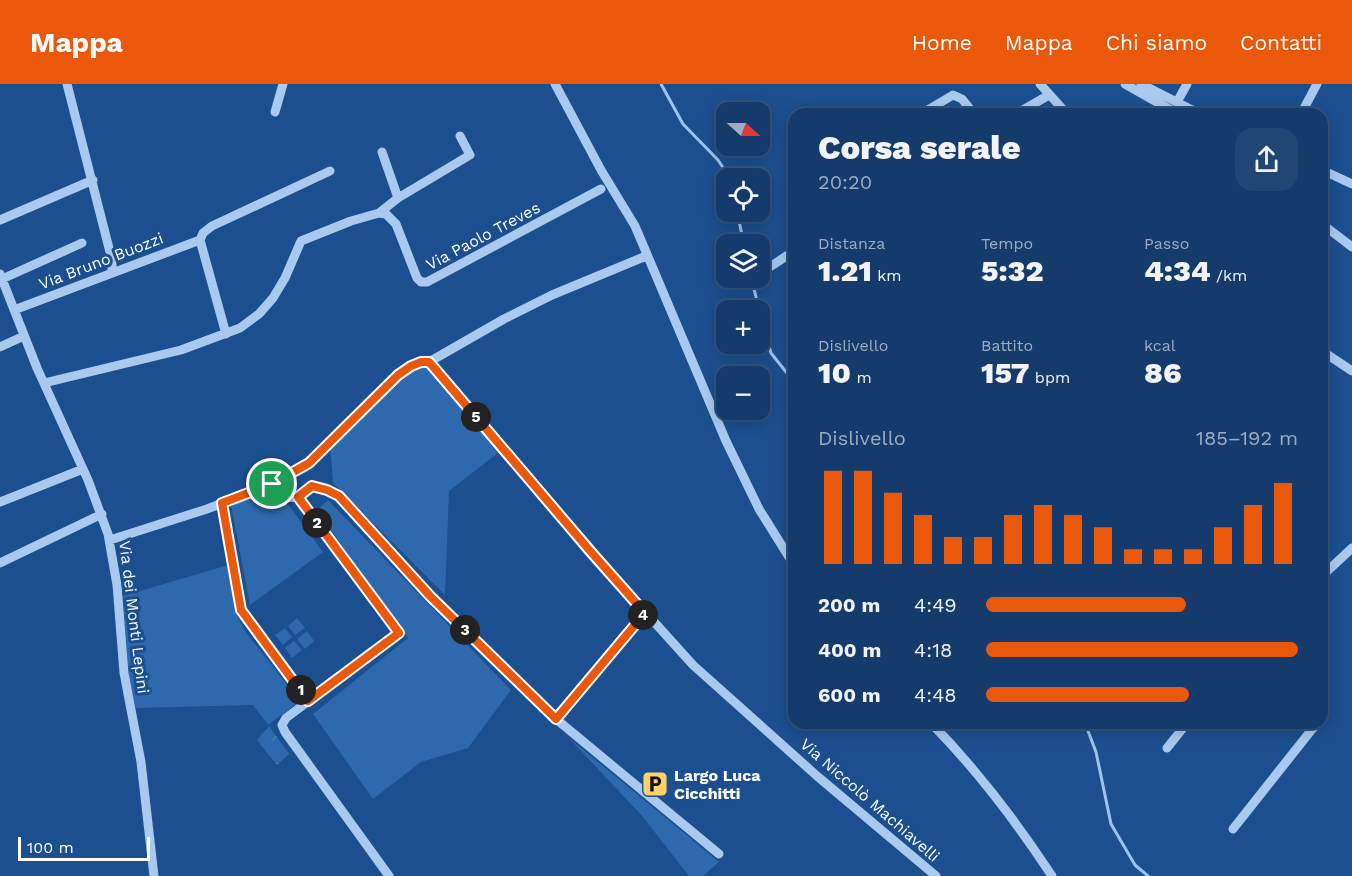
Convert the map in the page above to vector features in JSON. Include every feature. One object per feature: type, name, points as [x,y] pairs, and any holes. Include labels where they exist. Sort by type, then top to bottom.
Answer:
[{"type":"street","points":[[68,84],[112,260],[112,272]]},
{"type":"street","points":[[274,112],[283,84]]},
{"type":"street","points":[[555,84],[601,170],[632,219],[726,441],[759,509],[788,556]]},
{"type":"street","points":[[1040,84],[1062,108]]},
{"type":"street","points":[[1125,84],[1167,108]]},
{"type":"street","points":[[1141,84],[1188,108]]},
{"type":"street","points":[[1177,102],[1187,84]]},
{"type":"street","points":[[1304,108],[1317,84]]},
{"type":"street","points":[[1026,108],[1049,94]]},
{"type":"street","points":[[930,108],[953,95],[962,99],[969,108]]},
{"type":"street","points":[[44,383],[181,351],[250,322],[268,304],[285,278],[301,241],[379,213],[398,198],[470,155],[460,136]]},
{"type":"street","points":[[382,152],[398,198]]},
{"type":"street","points":[[226,334],[200,240],[203,233],[212,226],[330,171]]},
{"type":"street","points":[[1328,173],[1352,184]]},
{"type":"street","points":[[0,220],[93,180]]},
{"type":"street","name":"Via Paolo Treves","points":[[379,213],[386,214],[394,220],[417,278],[421,282],[427,282],[601,189]]},
{"type":"street","points":[[1328,229],[1352,247]]},
{"type":"street","name":"Via Bruno Buozzi","points":[[14,310],[200,240]]},
{"type":"street","points":[[1,277],[82,243]]},
{"type":"street","points":[[770,267],[788,255]]},
{"type":"street","points":[[110,540],[272,484],[309,463],[401,373],[414,364],[429,362],[504,319],[552,295],[646,256]]},
{"type":"street","name":"Via dei Monti Lepini","points":[[1,277],[44,383],[84,469],[110,540],[117,585],[124,673],[141,762],[154,876]]},
{"type":"street","points":[[0,346],[24,336]]},
{"type":"street","points":[[1328,355],[1352,371]]},
{"type":"street","name":"Via Niccolò Machiavelli","points":[[429,362],[591,552],[693,665],[817,776],[936,876]]},
{"type":"street","points":[[0,501],[84,469]]},
{"type":"street","points":[[272,484],[276,492],[283,497],[298,497],[312,486],[339,496],[430,596],[556,719],[719,854]]},
{"type":"street","points":[[298,497],[399,633],[286,718],[283,722],[283,729],[389,876]]},
{"type":"street","points":[[222,503],[241,610],[308,701]]},
{"type":"street","points":[[0,563],[102,514]]},
{"type":"street","points":[[1328,570],[1352,548]]},
{"type":"street","points":[[556,719],[645,613]]},
{"type":"street","points":[[937,729],[966,759],[989,788],[1052,876]]},
{"type":"street","points":[[1167,748],[1182,729]]},
{"type":"street","points":[[1233,829],[1312,729]]},
{"type":"green space","points":[[429,362],[503,449],[449,491],[445,595],[333,483],[330,443],[396,378]]},
{"type":"green space","points":[[269,489],[275,497],[288,504],[323,552],[250,605],[231,505]]},
{"type":"green space","points":[[328,500],[511,690],[468,748],[421,762],[373,799],[313,714],[408,638],[317,510]]},
{"type":"green space","points":[[228,566],[237,616],[245,631],[300,701],[268,725],[253,705],[136,708],[129,681],[123,596]]},
{"type":"green space","points":[[297,618],[305,628],[295,635],[288,626]]},
{"type":"green space","points":[[285,628],[292,637],[283,645],[275,635]]},
{"type":"green space","points":[[307,631],[314,641],[305,649],[297,639]]},
{"type":"green space","points":[[294,641],[302,650],[292,658],[285,648]]},
{"type":"green space","points":[[269,726],[289,754],[277,765],[257,740]]},
{"type":"green space","points":[[569,738],[719,862],[703,876],[689,876],[643,817]]},
{"type":"waterway","points":[[661,84],[683,124],[723,168]]},
{"type":"waterway","points":[[739,222],[742,234]]},
{"type":"waterway","points":[[754,288],[771,353],[788,374]]},
{"type":"waterway","points":[[1087,729],[1096,752],[1111,824],[1135,865],[1148,876]]},
{"type":"place","name":"Largo Luca Cicchitti","points":[[655,784]]},
{"type":"route","points":[[429,362],[645,613],[556,719],[430,596],[339,496],[312,486],[298,497],[399,633],[308,701],[241,610],[222,503],[272,484],[309,463],[398,375],[414,364],[429,362]]}]
